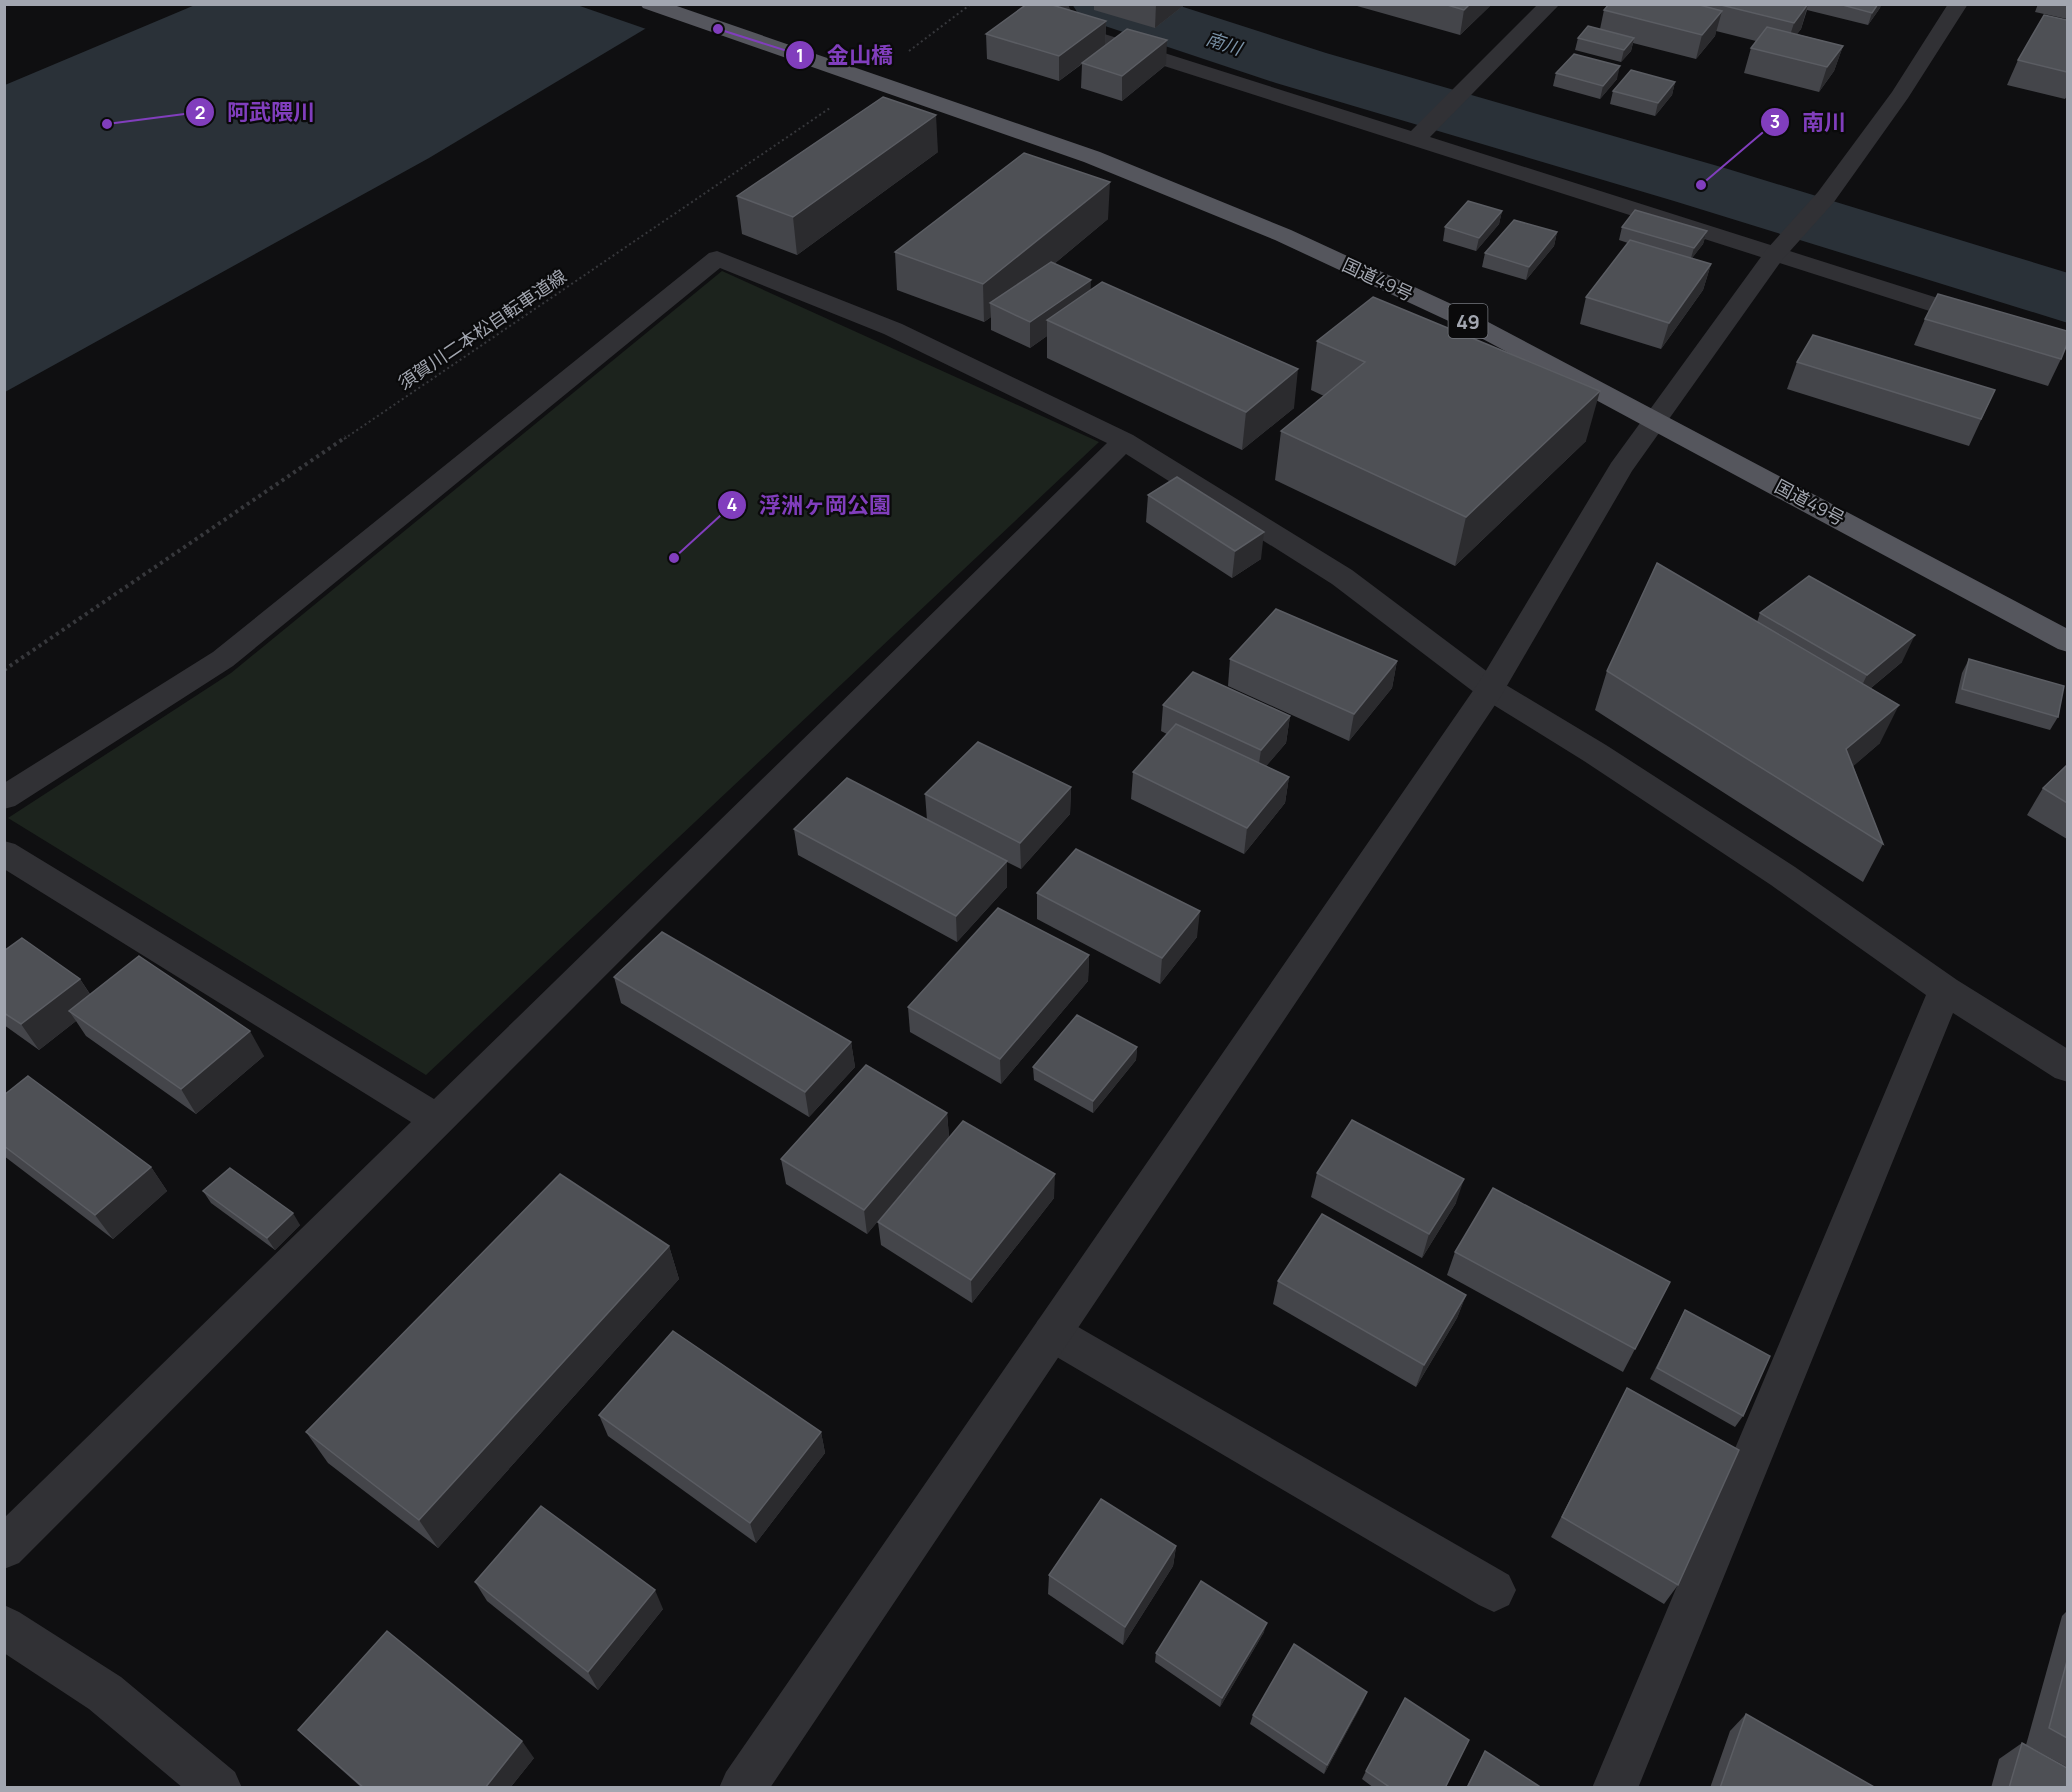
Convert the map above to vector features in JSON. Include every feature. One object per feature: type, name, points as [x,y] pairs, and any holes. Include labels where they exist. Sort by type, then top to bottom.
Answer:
[{"type":"highway","name":"国道49号","points":[[650,4],[1092,157],[1283,235],[1464,319],[1658,420],[2067,642]]},
{"type":"street","points":[[1058,4],[1056,6],[1068,29],[1420,135],[1777,250],[2000,325]]},
{"type":"street","points":[[1420,135],[1550,4]]},
{"type":"street","points":[[742,1788],[1490,689],[1620,469],[1658,420],[1777,250],[1826,197],[1901,94],[1958,4]]},
{"type":"street","points":[[4,798],[223,658],[717,258],[893,329],[1124,441],[1342,577],[1490,689],[1595,753],[1783,876],[1945,990],[2067,1068]]},
{"type":"street","points":[[4,1548],[1124,441]]},
{"type":"street","points":[[4,853],[438,1120]]},
{"type":"street","points":[[1615,1788],[1945,990]]},
{"type":"street","points":[[1052,1333],[1494,1590]]},
{"type":"street","points":[[4,1627],[105,1693],[219,1788]]},
{"type":"path","name":"須賀川二本松自転車道線","points":[[4,670],[871,81],[970,4]]},
{"type":"shaded area","points":[[195,5],[685,5],[429,158],[5,392],[5,85]]},
{"type":"shaded area","points":[[722,271],[1099,442],[426,1075],[8,818],[231,673]]},
{"type":"pier","points":[[688,4],[649,30],[577,5]]},
{"type":"building","points":[[1027,4],[1049,4],[1106,21],[1059,56],[986,34]]},
{"type":"building","points":[[1444,4],[1470,4],[1464,10]]},
{"type":"building","points":[[1609,4],[1696,4],[1722,11],[1702,35],[1604,10]]},
{"type":"building","points":[[1717,4],[1808,4],[1794,23]]},
{"type":"building","points":[[1839,4],[1878,4],[1872,13]]},
{"type":"building","points":[[2044,15],[2067,20],[2067,72],[2018,60]]},
{"type":"building","points":[[1588,26],[1634,38],[1624,50],[1578,38]]},
{"type":"building","points":[[1767,27],[1843,46],[1827,67],[1751,48]]},
{"type":"building","points":[[1127,29],[1167,40],[1122,76],[1082,63]]},
{"type":"building","points":[[1574,54],[1620,66],[1603,86],[1556,73]]},
{"type":"building","points":[[1631,70],[1675,82],[1658,103],[1613,91]]},
{"type":"building","points":[[883,97],[936,115],[793,217],[737,196]]},
{"type":"building","points":[[1024,153],[1110,182],[983,284],[895,252]]},
{"type":"building","points":[[1468,201],[1502,211],[1479,238],[1445,227]]},
{"type":"building","points":[[1635,210],[1707,231],[1694,248],[1622,227]]},
{"type":"building","points":[[1514,220],[1557,232],[1529,267],[1485,253]]},
{"type":"building","points":[[1630,240],[1711,264],[1669,323],[1586,297]]},
{"type":"building","points":[[1051,262],[1091,280],[1030,322],[990,303]]},
{"type":"building","points":[[1102,282],[1298,369],[1246,412],[1047,320]]},
{"type":"building","points":[[1938,294],[2067,331],[2067,344],[2061,359],[1925,319]]},
{"type":"building","points":[[1373,297],[1600,391],[1466,517],[1281,431],[1365,362],[1317,341]]},
{"type":"building","points":[[1813,335],[1995,390],[1981,419],[1797,362]]},
{"type":"building","points":[[1177,477],[1264,532],[1235,551],[1148,495]]},
{"type":"building","points":[[1657,563],[1899,705],[1846,749],[1883,844],[1607,671]]},
{"type":"building","points":[[1809,576],[1915,635],[1867,675],[1760,613]]},
{"type":"building","points":[[1276,609],[1397,661],[1354,714],[1230,659]]},
{"type":"building","points":[[1969,659],[2064,686],[2058,717],[1962,689]]},
{"type":"building","points":[[1193,672],[1290,716],[1261,750],[1163,705]]},
{"type":"building","points":[[1176,724],[1289,777],[1247,828],[1133,772]]},
{"type":"building","points":[[978,742],[1071,787],[1020,843],[925,794]]},
{"type":"building","points":[[2067,765],[2067,803],[2043,788]]},
{"type":"building","points":[[847,778],[1007,861],[956,916],[794,829]]},
{"type":"building","points":[[1076,849],[1200,911],[1162,958],[1037,893]]},
{"type":"building","points":[[998,908],[1089,955],[1000,1059],[908,1007]]},
{"type":"building","points":[[662,932],[851,1042],[805,1092],[614,977]]},
{"type":"building","points":[[22,938],[80,979],[21,1024],[4,1013],[4,951]]},
{"type":"building","points":[[139,956],[250,1031],[181,1089],[69,1011]]},
{"type":"building","points":[[1077,1015],[1137,1047],[1093,1101],[1033,1067]]},
{"type":"building","points":[[866,1065],[947,1113],[864,1210],[781,1159]]},
{"type":"building","points":[[28,1076],[151,1167],[95,1215],[4,1146],[4,1095]]},
{"type":"building","points":[[1352,1120],[1464,1179],[1429,1234],[1317,1173]]},
{"type":"building","points":[[963,1121],[1055,1174],[971,1280],[878,1222]]},
{"type":"building","points":[[230,1168],[293,1213],[267,1238],[203,1191]]},
{"type":"building","points":[[560,1174],[669,1246],[419,1520],[306,1432]]},
{"type":"building","points":[[1493,1188],[1670,1282],[1635,1349],[1455,1252]]},
{"type":"building","points":[[1322,1214],[1466,1295],[1424,1365],[1278,1281]]},
{"type":"building","points":[[1685,1310],[1770,1356],[1743,1416],[1657,1368]]},
{"type":"building","points":[[673,1331],[821,1432],[750,1523],[599,1415]]},
{"type":"building","points":[[1627,1388],[1739,1450],[1678,1585],[1562,1517]]},
{"type":"building","points":[[1101,1499],[1176,1546],[1125,1627],[1049,1575]]},
{"type":"building","points":[[541,1506],[655,1590],[588,1672],[475,1582]]},
{"type":"building","points":[[1201,1581],[1267,1623],[1222,1698],[1156,1653]]},
{"type":"building","points":[[387,1631],[522,1741],[485,1788],[364,1788],[298,1730]]},
{"type":"building","points":[[1294,1644],[1367,1692],[1327,1765],[1253,1715]]},
{"type":"building","points":[[2067,1661],[2067,1738],[2049,1728]]},
{"type":"building","points":[[1405,1698],[1469,1740],[1445,1788],[1391,1788],[1366,1771]]},
{"type":"building","points":[[1746,1714],[1876,1788],[1720,1788]]},
{"type":"building","points":[[2022,1743],[2067,1768],[2067,1788],[2009,1788]]},
{"type":"building","points":[[1485,1751],[1542,1788],[1467,1788]]},
{"type":"waterway","name":"南川","points":[[1105,4],[1301,68],[1701,185],[2068,299]]},
{"type":"place","name":"金山橋","points":[[718,29]]},
{"type":"place","name":"阿武隈川","points":[[107,124]]},
{"type":"place","name":"南川","points":[[1701,185]]},
{"type":"place","name":"浮洲ヶ岡公園","points":[[674,558]]}]
